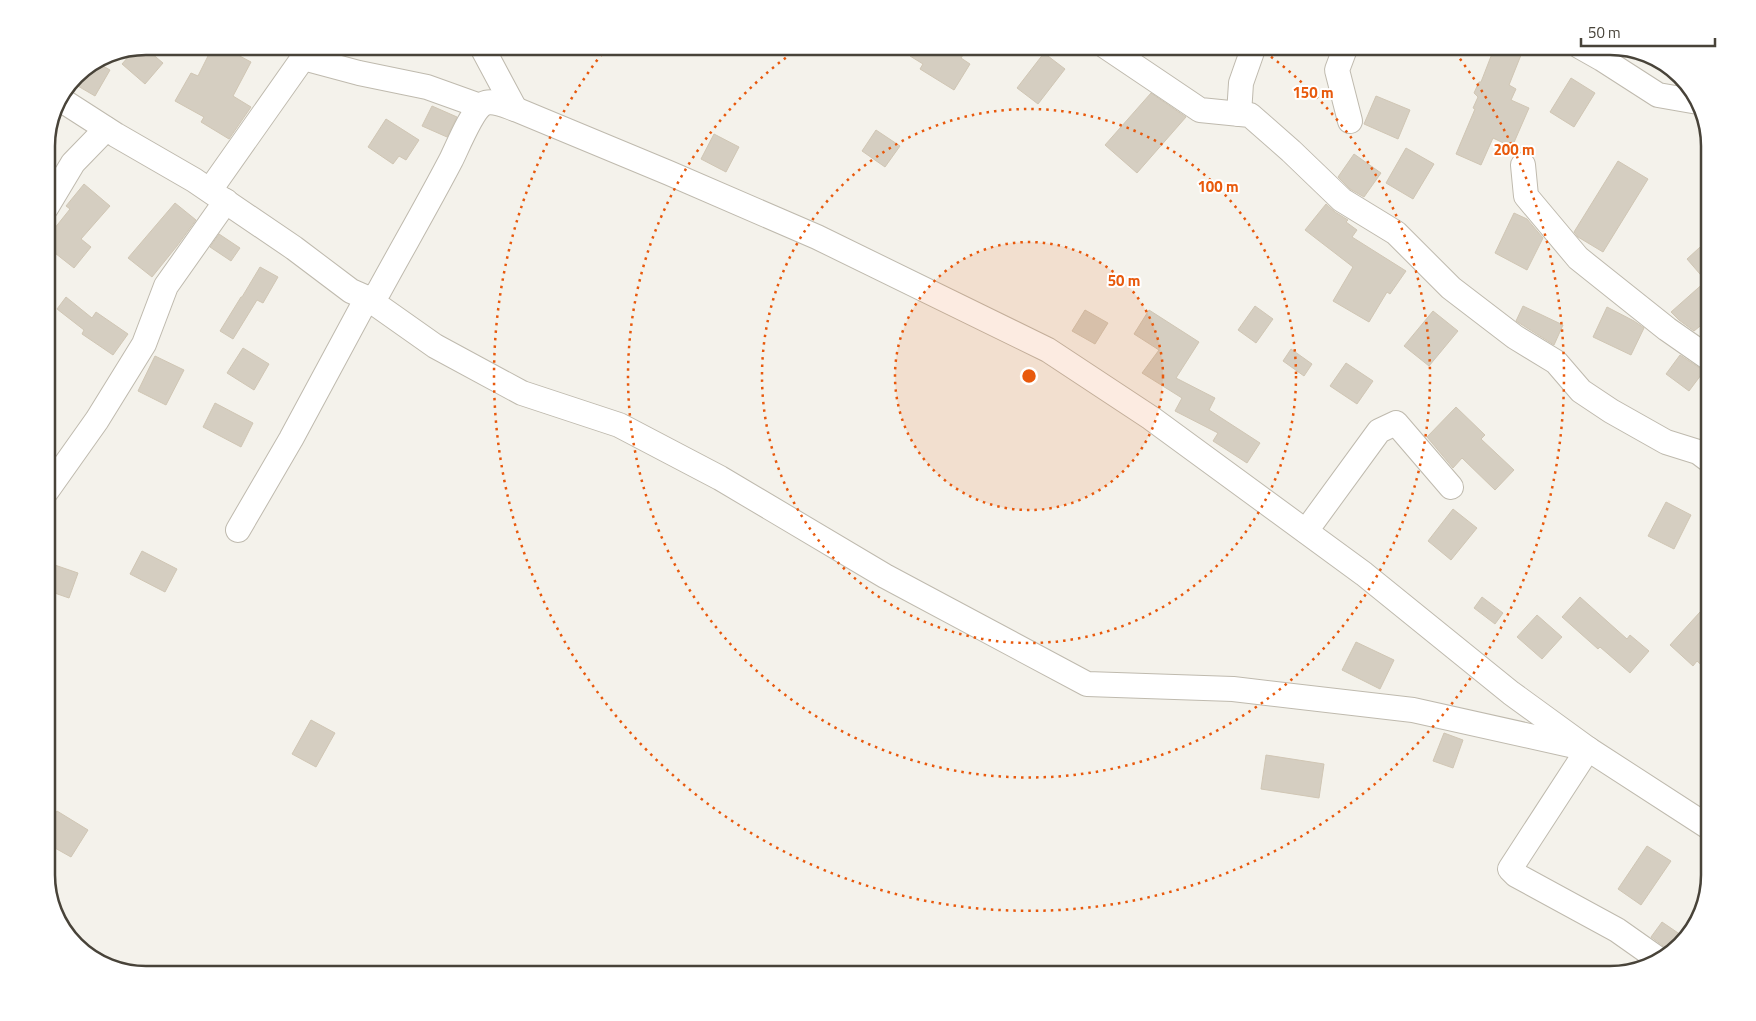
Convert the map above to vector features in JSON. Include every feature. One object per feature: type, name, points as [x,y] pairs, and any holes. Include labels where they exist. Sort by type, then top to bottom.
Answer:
[{"type":"street","points":[[55,479],[97,420],[144,344],[166,286],[303,55]]},
{"type":"street","points":[[313,55],[359,73],[428,87],[480,106]]},
{"type":"street","points":[[486,55],[515,109]]},
{"type":"street","points":[[1118,55],[1200,110],[1250,115],[1342,200],[1396,233],[1451,288],[1515,337],[1556,362],[1581,391],[1611,411],[1666,442],[1701,454]]},
{"type":"street","points":[[1239,114],[1241,82],[1251,55]]},
{"type":"street","points":[[1343,55],[1337,70],[1350,121]]},
{"type":"street","points":[[1595,55],[1658,95],[1689,100]]},
{"type":"street","points":[[368,298],[373,298],[379,291],[480,106],[492,102],[515,109],[818,237],[1048,350],[1151,418],[1306,531],[1364,574],[1511,693],[1588,749],[1701,817]]},
{"type":"street","points":[[66,103],[106,129],[194,180],[294,248],[351,291],[368,298],[435,346],[522,393],[619,424],[720,478],[885,576],[1087,684],[1232,689],[1413,710],[1588,749]]},
{"type":"street","points":[[55,193],[73,163],[106,129]]},
{"type":"street","points":[[1523,165],[1526,196],[1578,258],[1667,329],[1701,353]]},
{"type":"street","points":[[238,530],[291,439],[368,298]]},
{"type":"street","points":[[1306,531],[1379,432],[1396,424],[1451,487]]},
{"type":"street","points":[[1588,749],[1510,868],[1516,875],[1617,930],[1652,955]]},
{"type":"building","points":[[140,55],[154,55],[163,63],[145,84],[122,64],[128,57]]},
{"type":"building","points":[[208,55],[238,55],[251,62],[233,96],[251,107],[229,139],[201,122],[204,117],[175,101],[191,73],[198,76]]},
{"type":"building","points":[[963,55],[961,58],[970,64],[954,90],[920,69],[923,64],[910,56]]},
{"type":"building","points":[[1042,55],[1047,55],[1065,69],[1038,104],[1017,88]]},
{"type":"building","points":[[1492,55],[1521,55],[1509,85],[1516,89],[1511,100],[1529,108],[1512,147],[1493,138],[1481,165],[1456,154],[1475,109],[1473,108],[1478,97],[1474,93],[1479,82],[1481,82]]},
{"type":"building","points":[[103,66],[110,70],[95,96],[78,86],[95,70]]},
{"type":"building","points":[[1571,78],[1595,93],[1574,127],[1550,112]]},
{"type":"building","points":[[1151,93],[1186,117],[1137,173],[1105,145]]},
{"type":"building","points":[[1376,96],[1410,110],[1398,139],[1364,124]]},
{"type":"building","points":[[432,106],[457,117],[447,137],[422,126]]},
{"type":"building","points":[[386,119],[419,140],[406,160],[399,156],[393,164],[368,147]]},
{"type":"building","points":[[876,130],[900,146],[885,167],[862,151]]},
{"type":"building","points":[[714,134],[739,147],[726,172],[701,159]]},
{"type":"building","points":[[1406,148],[1434,164],[1413,199],[1386,183]]},
{"type":"building","points":[[1354,154],[1381,173],[1364,197],[1350,189],[1338,177]]},
{"type":"building","points":[[1618,161],[1648,179],[1603,252],[1578,237],[1574,232]]},
{"type":"building","points":[[84,184],[110,206],[81,239],[91,247],[74,268],[55,253],[55,228],[70,209],[66,206]]},
{"type":"building","points":[[175,203],[196,220],[152,277],[128,258]]},
{"type":"building","points":[[1326,204],[1348,220],[1346,222],[1357,230],[1352,237],[1406,271],[1390,294],[1387,292],[1369,322],[1333,301],[1353,267],[1305,230]]},
{"type":"building","points":[[1514,213],[1527,219],[1543,238],[1527,270],[1495,253]]},
{"type":"building","points":[[219,234],[240,248],[231,261],[210,247]]},
{"type":"building","points":[[1701,246],[1701,275],[1687,259]]},
{"type":"building","points":[[260,267],[278,277],[263,303],[257,300],[233,339],[220,331]]},
{"type":"building","points":[[1701,285],[1701,325],[1694,331],[1671,312]]},
{"type":"building","points":[[66,297],[92,318],[96,312],[128,334],[113,355],[82,334],[84,330],[57,309]]},
{"type":"building","points":[[1255,306],[1273,319],[1256,343],[1238,330]]},
{"type":"building","points":[[1523,306],[1563,325],[1554,345],[1516,321]]},
{"type":"building","points":[[1607,307],[1644,328],[1631,355],[1593,337]]},
{"type":"building","points":[[1085,310],[1108,323],[1095,344],[1072,331]]},
{"type":"building","points":[[1149,310],[1199,342],[1176,378],[1215,398],[1209,410],[1260,443],[1247,463],[1213,441],[1218,433],[1175,411],[1182,398],[1142,373],[1159,350],[1134,334]]},
{"type":"building","points":[[1433,311],[1458,331],[1429,366],[1404,346]]},
{"type":"building","points":[[243,348],[269,364],[254,390],[227,373]]},
{"type":"building","points":[[1291,349],[1312,364],[1304,376],[1283,361]]},
{"type":"building","points":[[1680,355],[1701,369],[1701,375],[1689,391],[1666,374]]},
{"type":"building","points":[[155,356],[184,370],[166,405],[138,391]]},
{"type":"building","points":[[1346,363],[1373,381],[1357,404],[1330,386]]},
{"type":"building","points":[[215,403],[253,423],[241,447],[203,427]]},
{"type":"building","points":[[1456,407],[1485,435],[1481,439],[1514,470],[1495,490],[1462,458],[1453,468],[1427,437]]},
{"type":"building","points":[[1666,502],[1691,515],[1674,549],[1648,536]]},
{"type":"building","points":[[1453,509],[1477,528],[1451,560],[1428,541]]},
{"type":"building","points":[[142,551],[177,569],[165,592],[130,574]]},
{"type":"building","points":[[55,565],[78,573],[69,598],[55,593]]},
{"type":"building","points":[[1482,597],[1503,613],[1495,624],[1474,608]]},
{"type":"building","points":[[1580,597],[1627,639],[1630,635],[1649,651],[1630,673],[1600,647],[1598,649],[1562,617]]},
{"type":"building","points":[[1701,611],[1701,665],[1697,661],[1693,666],[1670,645]]},
{"type":"building","points":[[1537,615],[1562,637],[1542,659],[1517,637]]},
{"type":"building","points":[[1356,642],[1394,660],[1380,689],[1342,670]]},
{"type":"building","points":[[311,720],[335,733],[316,767],[292,754]]},
{"type":"building","points":[[1444,733],[1463,740],[1453,768],[1433,761]]},
{"type":"building","points":[[1266,755],[1324,764],[1319,798],[1261,789]]},
{"type":"building","points":[[57,811],[88,830],[71,857],[55,848],[55,814]]},
{"type":"building","points":[[1647,846],[1671,861],[1641,905],[1618,889]]},
{"type":"building","points":[[1662,922],[1679,934],[1665,947],[1651,937]]}]
